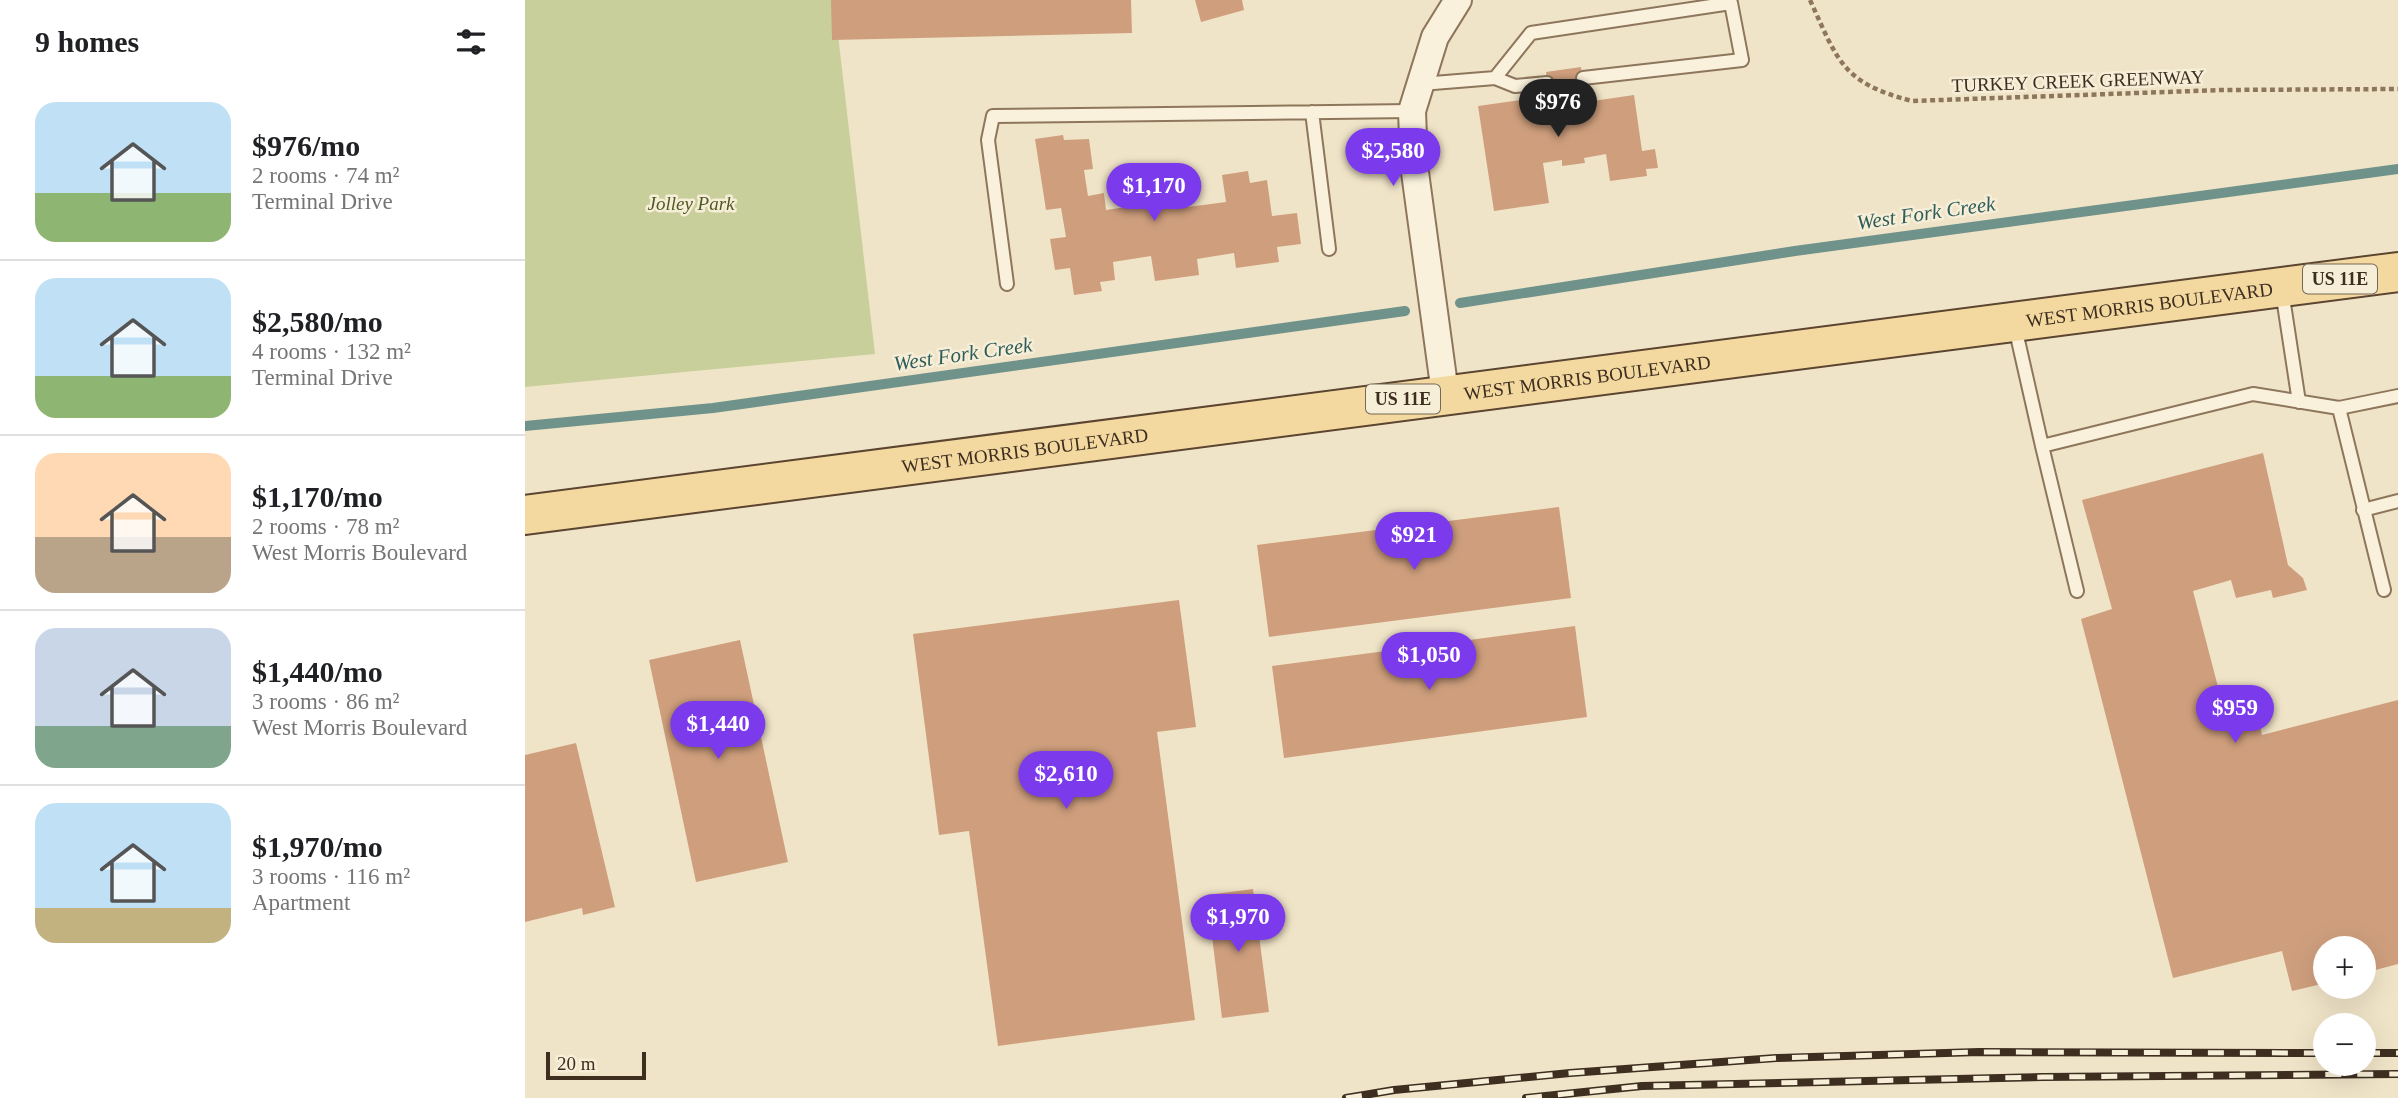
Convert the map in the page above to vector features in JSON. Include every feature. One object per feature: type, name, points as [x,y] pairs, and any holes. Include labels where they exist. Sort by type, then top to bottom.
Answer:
[{"type":"main road","name":"WEST MORRIS BOULEVARD","points":[[525,515],[1445,393],[2398,272]]},
{"type":"street","points":[[1445,393],[1414,165],[1412,111],[1435,37],[1458,0]]},
{"type":"lane","points":[[1495,78],[1531,33],[1731,3],[1742,60],[1583,78]]},
{"type":"lane","points":[[1421,84],[1495,78],[1515,86],[1547,83]]},
{"type":"lane","points":[[1007,284],[988,140],[993,116],[1412,111]]},
{"type":"lane","points":[[1312,113],[1329,249]]},
{"type":"lane","points":[[2281,286],[2299,402]]},
{"type":"lane","points":[[2013,321],[2077,591]]},
{"type":"lane","points":[[2042,446],[2253,394],[2339,408],[2398,397]]},
{"type":"lane","points":[[2339,408],[2384,590]]},
{"type":"lane","points":[[2363,510],[2398,501]]},
{"type":"path","name":"TURKEY CREEK GREENWAY","points":[[1810,0],[1842,67],[1879,93],[1912,101],[2222,90],[2398,89]]},
{"type":"green space","name":"Jolley Park","points":[[525,0],[834,0],[875,354],[525,387]]},
{"type":"building","points":[[831,0],[1131,0],[1132,33],[832,40]]},
{"type":"building","points":[[1195,0],[1242,0],[1244,10],[1201,22]]},
{"type":"building","points":[[1581,67],[1586,102],[1634,95],[1642,151],[1655,149],[1658,168],[1646,169],[1647,176],[1610,181],[1606,154],[1584,158],[1585,163],[1562,166],[1562,160],[1543,163],[1549,203],[1494,211],[1478,106],[1535,98],[1536,108],[1550,106],[1546,72]]},
{"type":"building","points":[[1063,135],[1064,140],[1089,139],[1093,169],[1084,170],[1088,196],[1104,193],[1106,210],[1145,204],[1142,188],[1185,182],[1188,207],[1226,202],[1222,175],[1248,171],[1250,183],[1267,180],[1272,216],[1297,213],[1301,244],[1277,247],[1279,262],[1236,268],[1234,253],[1197,259],[1199,275],[1155,281],[1151,256],[1113,262],[1115,280],[1100,282],[1102,291],[1074,295],[1070,268],[1055,270],[1050,239],[1066,237],[1061,208],[1046,210],[1035,139]]},
{"type":"building","points":[[2263,453],[2288,565],[2303,578],[2307,590],[2273,598],[2271,590],[2236,598],[2231,580],[2193,591],[2223,706],[2244,701],[2257,712],[2262,735],[2398,700],[2398,964],[2376,970],[2376,936],[2313,936],[2313,986],[2292,991],[2282,951],[2173,978],[2081,619],[2112,609],[2082,500]]},
{"type":"building","points":[[1559,507],[1571,598],[1269,637],[1257,545]]},
{"type":"building","points":[[1179,600],[1196,727],[1157,732],[1195,1020],[998,1046],[969,831],[939,835],[913,634]]},
{"type":"building","points":[[1575,626],[1587,717],[1284,758],[1272,666]]},
{"type":"building","points":[[740,640],[788,862],[696,882],[649,660]]},
{"type":"building","points":[[576,743],[615,907],[583,915],[582,908],[525,922],[525,755]]},
{"type":"building","points":[[1253,889],[1269,1012],[1222,1018],[1207,895]]},
{"type":"waterway","name":"West Fork Creek","points":[[1460,303],[1795,251],[2398,169]]},
{"type":"waterway","name":"West Fork Creek","points":[[525,426],[713,408],[1405,311]]},
{"type":"railway","points":[[1346,1098],[1394,1090],[1570,1073],[1776,1058],[1979,1052],[2313,1053]]},
{"type":"railway","points":[[2376,1053],[2398,1053]]},
{"type":"railway","points":[[1526,1098],[1642,1086],[2043,1077],[2398,1074]]}]
